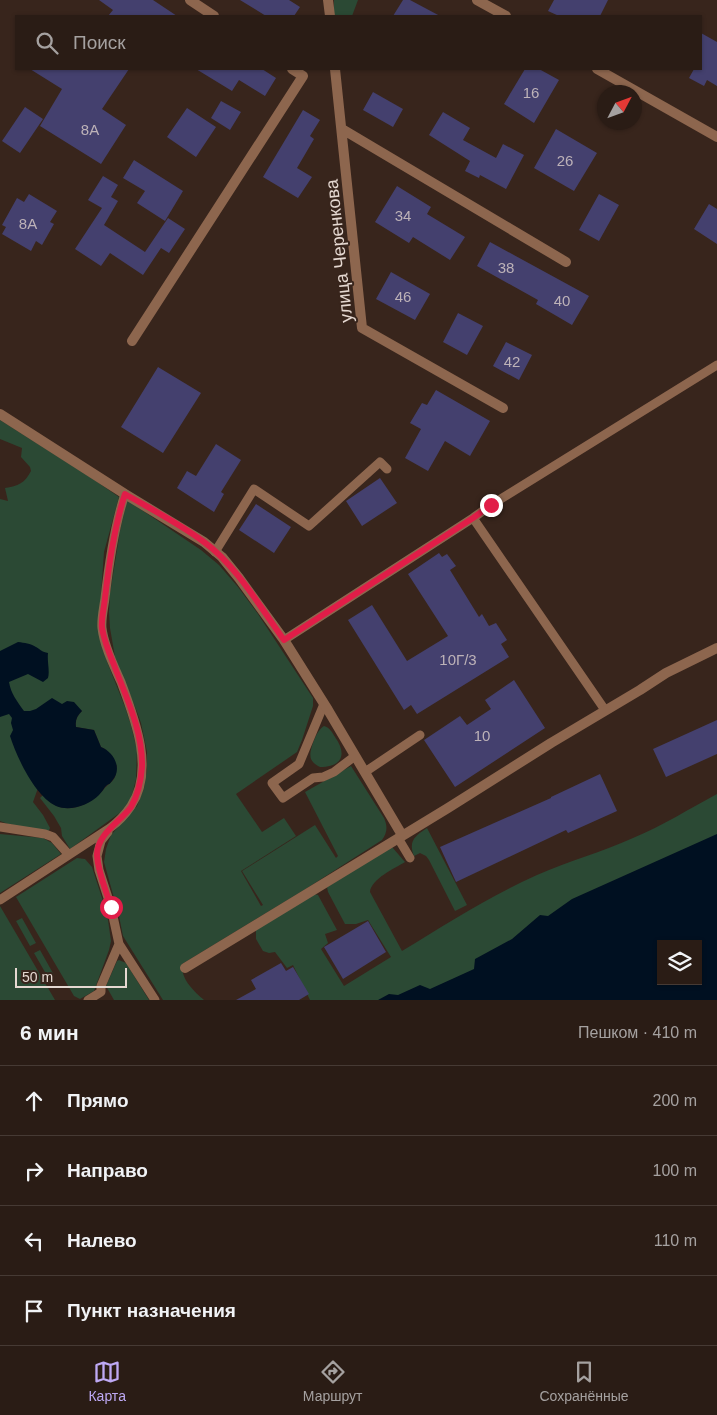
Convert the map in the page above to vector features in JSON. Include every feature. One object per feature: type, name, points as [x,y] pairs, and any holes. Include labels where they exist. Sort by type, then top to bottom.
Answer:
[{"type":"street","points":[[190,0],[212,15]]},
{"type":"street","points":[[328,0],[330,15]]},
{"type":"street","points":[[477,0],[504,15]]},
{"type":"street","points":[[132,341],[303,76],[294,70]]},
{"type":"street","name":"улица Черенкова","points":[[336,70],[362,328],[503,408]]},
{"type":"street","points":[[599,70],[717,137]]},
{"type":"street","points":[[342,129],[566,262]]},
{"type":"street","points":[[0,414],[204,542],[215,552],[239,578],[284,640],[365,772],[400,836]]},
{"type":"street","points":[[185,968],[666,673],[717,648]]},
{"type":"lane","points":[[284,640],[491,505],[717,365]]},
{"type":"lane","points":[[215,552],[254,489],[309,526],[380,462],[387,469]]},
{"type":"lane","points":[[0,900],[110,828],[126,814],[134,801],[140,784],[142,767],[138,732],[102,628],[113,544],[125,494]]},
{"type":"lane","points":[[473,518],[605,710]]},
{"type":"lane","points":[[324,704],[299,764],[272,783],[283,798],[313,778],[329,775],[355,756]]},
{"type":"lane","points":[[365,772],[420,735]]},
{"type":"lane","points":[[0,827],[53,837],[69,855]]},
{"type":"lane","points":[[110,828],[101,841],[97,856],[99,870],[111,907],[119,944],[155,1000]]},
{"type":"lane","points":[[400,836],[410,858]]},
{"type":"lane","points":[[88,1000],[101,992],[101,986],[119,944]]},
{"type":"green space","points":[[334,0],[358,0],[352,15],[334,15]]},
{"type":"green space","points":[[0,420],[119,497],[104,552],[100,608],[102,644],[131,725],[137,750],[136,779],[131,799],[121,812],[70,849],[62,836],[61,828],[54,816],[40,798],[43,795],[49,801],[62,807],[69,808],[82,805],[99,794],[113,780],[117,766],[105,749],[101,747],[94,730],[76,727],[77,718],[82,711],[69,702],[33,802],[50,828],[48,832],[0,821],[0,499],[8,501],[5,488],[21,483],[31,471],[30,467],[21,457],[22,448],[0,439]]},
{"type":"green space","points":[[127,500],[201,550],[219,565],[258,614],[313,698],[313,706],[297,752],[236,794],[262,832],[284,818],[296,836],[241,871],[261,906],[263,905],[242,871],[315,825],[336,858],[338,856],[305,792],[351,766],[386,824],[386,832],[382,840],[182,964],[186,980],[192,989],[204,1000],[163,1000],[123,936],[104,862],[111,835],[137,806],[144,788],[147,769],[147,752],[141,723],[115,657],[110,628],[110,593]]},
{"type":"green space","points":[[324,726],[333,733],[339,743],[342,754],[340,759],[333,765],[320,767],[315,764],[310,756],[316,736]]},
{"type":"green space","points":[[717,794],[717,1000],[310,1000],[293,965],[287,968],[275,952],[263,951],[256,939],[256,930],[314,894],[318,895],[337,930],[325,934],[328,943],[321,949],[344,986],[391,957],[368,920],[356,924],[345,924],[327,887],[392,847],[405,862],[379,878],[371,887],[370,892],[402,951],[468,911],[520,883],[609,848],[665,823]]},
{"type":"green space","points":[[427,828],[467,905],[455,911],[429,860],[420,853],[414,856],[412,851],[414,839]]},
{"type":"green space","points":[[0,834],[43,838],[52,843],[61,854],[0,893]]},
{"type":"green space","points":[[77,858],[85,859],[92,867],[108,920],[111,941],[94,991],[80,999],[74,996],[16,897]]},
{"type":"green space","points":[[0,906],[55,1000],[0,1000]]},
{"type":"green space","points":[[22,918],[36,943],[30,946],[16,921]]},
{"type":"green space","points":[[40,950],[54,975],[49,979],[34,953]]},
{"type":"green space","points":[[119,960],[126,963],[149,1000],[114,1000],[106,986]]},
{"type":"water","points":[[18,642],[27,643],[48,653],[49,675],[43,682],[28,674],[9,682],[13,694],[24,711],[36,709],[52,698],[62,704],[67,701],[74,702],[82,711],[77,718],[76,727],[94,730],[101,747],[106,749],[116,761],[117,771],[110,784],[95,799],[85,804],[73,808],[61,808],[48,801],[41,794],[28,776],[13,745],[10,736],[13,730],[12,718],[9,714],[0,717],[0,651]]},
{"type":"water","points":[[717,834],[717,1000],[378,1000],[389,994],[398,995],[420,985],[430,989],[474,969],[475,959],[512,939],[540,915],[548,916],[572,899]]},
{"type":"building","points":[[99,0],[153,0],[176,15],[109,15],[113,10]]},
{"type":"building","points":[[240,0],[289,0],[300,7],[295,15],[264,15]]},
{"type":"building","points":[[403,0],[410,0],[438,15],[394,15]]},
{"type":"building","points":[[554,0],[608,0],[600,15],[557,15],[548,11]]},
{"type":"building","points":[[702,34],[717,42],[717,86],[707,80],[704,86],[689,78],[693,70],[702,70]]},
{"type":"building","points":[[32,70],[128,70],[102,109],[126,125],[101,164],[40,126],[62,89]]},
{"type":"building","points":[[198,70],[264,70],[276,78],[265,96],[239,80],[232,91]]},
{"type":"building","points":[[524,70],[541,70],[559,80],[534,123],[504,104]]},
{"type":"building","points":[[373,92],[403,109],[393,127],[363,110]]},
{"type":"building","points":[[221,101],[241,112],[230,130],[211,118]]},
{"type":"building","points":[[25,107],[43,119],[20,153],[2,141]]},
{"type":"building","points":[[187,108],[216,127],[196,157],[167,137]]},
{"type":"building","points":[[303,110],[320,120],[310,136],[314,139],[297,168],[312,177],[298,198],[263,177]]},
{"type":"building","points":[[443,112],[470,128],[463,140],[496,158],[503,144],[524,155],[506,189],[480,175],[479,178],[465,171],[470,161],[429,135]]},
{"type":"building","points":[[556,129],[597,153],[574,191],[534,168]]},
{"type":"building","points":[[134,160],[183,191],[165,221],[137,203],[145,191],[123,178]]},
{"type":"building","points":[[103,176],[118,185],[111,197],[118,201],[104,225],[145,252],[168,218],[185,229],[169,253],[161,248],[143,275],[110,253],[101,266],[75,249],[102,208],[88,200]]},
{"type":"building","points":[[397,186],[431,207],[427,214],[465,237],[450,260],[413,237],[409,243],[375,222]]},
{"type":"building","points":[[29,194],[57,211],[50,222],[54,224],[42,245],[36,241],[31,251],[2,234],[6,227],[2,225],[17,198],[24,202]]},
{"type":"building","points":[[599,194],[619,205],[599,241],[579,230]]},
{"type":"building","points":[[709,204],[717,209],[717,244],[694,229]]},
{"type":"building","points":[[490,242],[589,296],[572,325],[536,304],[538,300],[477,266]]},
{"type":"building","points":[[391,272],[430,294],[415,320],[376,299]]},
{"type":"building","points":[[458,313],[483,326],[467,355],[443,342]]},
{"type":"building","points":[[506,342],[532,355],[519,380],[493,366]]},
{"type":"building","points":[[158,367],[201,393],[163,453],[121,427]]},
{"type":"building","points":[[436,390],[490,421],[470,456],[445,441],[428,471],[405,458],[421,429],[410,423],[422,403],[427,405]]},
{"type":"building","points":[[216,444],[241,460],[221,492],[224,494],[214,512],[177,488],[187,471],[196,476]]},
{"type":"building","points":[[380,478],[397,503],[362,526],[346,501]]},
{"type":"building","points":[[256,504],[291,527],[274,553],[239,530]]},
{"type":"building","points":[[439,553],[442,557],[447,554],[456,566],[450,570],[479,617],[482,614],[489,626],[496,623],[507,640],[501,644],[509,657],[417,714],[411,705],[404,710],[348,620],[372,605],[407,661],[448,636],[408,574]]},
{"type":"building","points":[[514,680],[545,728],[455,787],[424,740],[460,716],[467,725],[491,709],[485,700]]},
{"type":"building","points":[[717,720],[717,754],[666,777],[653,749]]},
{"type":"building","points":[[600,774],[617,811],[568,833],[566,830],[456,882],[440,847]]},
{"type":"building","points":[[368,921],[386,952],[343,979],[324,947]]},
{"type":"building","points":[[281,963],[286,971],[293,967],[309,994],[299,1000],[236,1000],[256,989],[251,980]]},
{"type":"route","points":[[111,907],[99,870],[98,849],[110,828],[132,806],[140,784],[142,767],[138,732],[134,718],[110,655],[102,628],[113,544],[125,494],[204,542],[222,557],[284,640],[491,505]]}]
